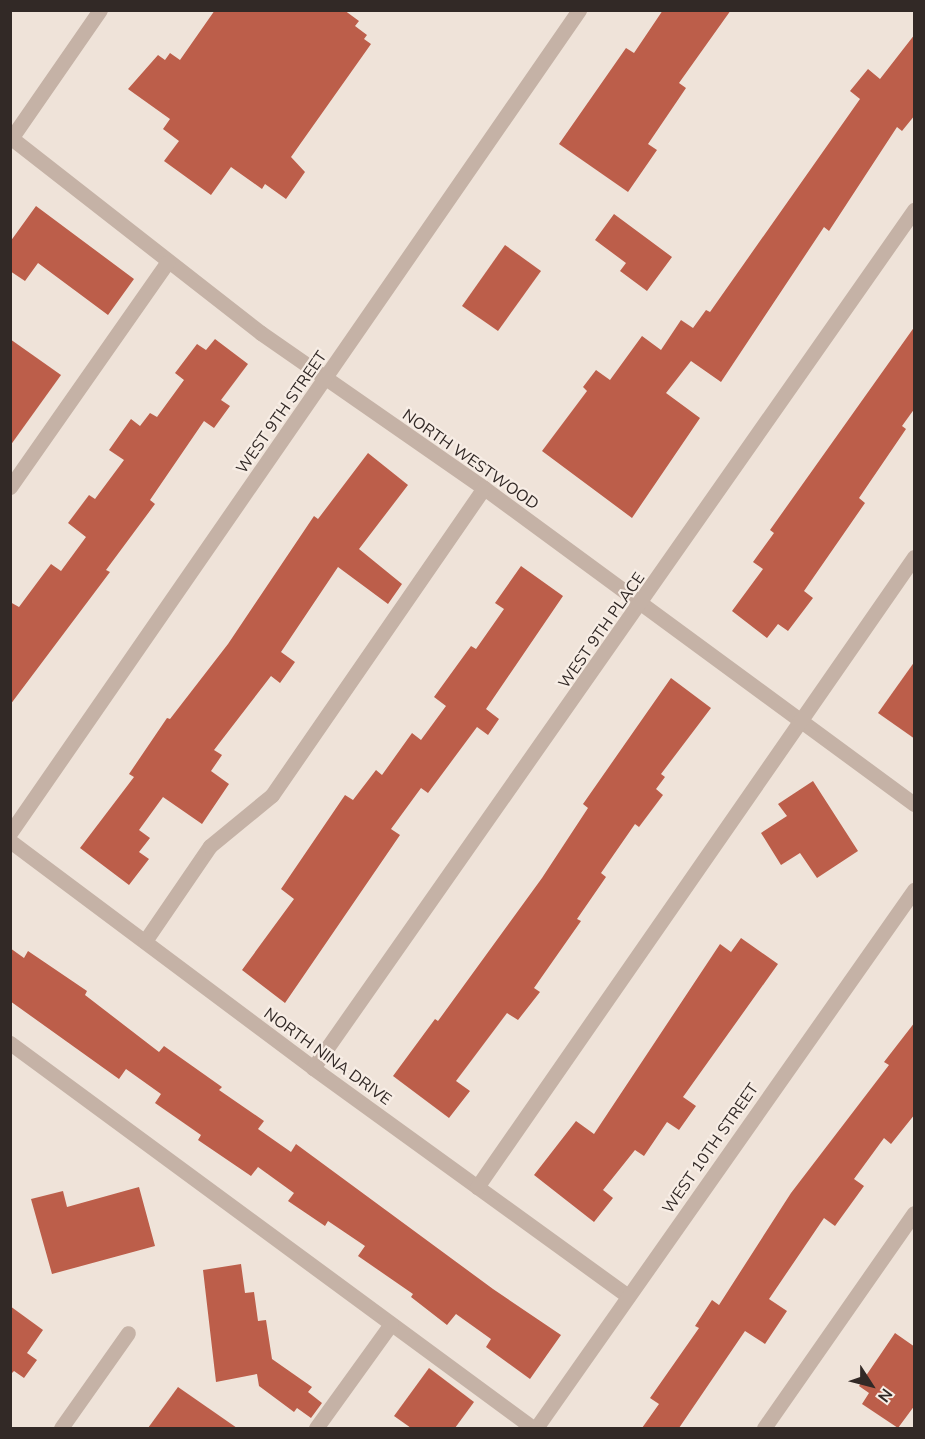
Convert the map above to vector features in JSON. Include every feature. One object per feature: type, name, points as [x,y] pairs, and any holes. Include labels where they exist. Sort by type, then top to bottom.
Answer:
[{"type":"street","points":[[11,138],[100,10]]},
{"type":"street","name":"WEST 9TH STREET","points":[[10,833],[579,10]]},
{"type":"street","name":"NORTH WESTWOOD","points":[[11,138],[167,263],[325,380],[484,488],[800,722],[915,804]]},
{"type":"street","name":"WEST 9TH PLACE","points":[[313,1068],[641,605],[915,210]]},
{"type":"street","points":[[10,487],[167,263]]},
{"type":"street","points":[[145,941],[210,846],[272,795],[484,488]]},
{"type":"street","points":[[477,1187],[915,557]]},
{"type":"street","name":"NORTH NINA DRIVE","points":[[10,841],[313,1068],[627,1296]]},
{"type":"street","name":"WEST 10TH STREET","points":[[534,1428],[915,890]]},
{"type":"street","points":[[10,1043],[534,1428]]},
{"type":"street","points":[[764,1428],[915,1213]]},
{"type":"street","points":[[316,1428],[391,1324]]},
{"type":"street","points":[[61,1428],[128,1333]]},
{"type":"building","points":[[215,10],[344,10],[359,21],[355,26],[367,35],[364,39],[371,44],[291,157],[305,172],[286,199],[265,184],[262,189],[231,167],[211,195],[164,161],[179,141],[163,129],[170,119],[128,89],[158,55],[165,60],[170,53],[180,60]]},
{"type":"building","points":[[663,10],[731,10],[679,83],[686,88],[648,144],[657,150],[628,192],[559,144],[626,48],[634,53]]},
{"type":"building","points":[[915,34],[915,115],[902,131],[897,127],[829,231],[824,227],[721,382],[691,361],[666,393],[700,418],[632,518],[542,451],[587,391],[583,387],[596,370],[610,380],[642,336],[661,350],[681,320],[693,328],[706,310],[710,312],[860,99],[850,91],[868,69],[880,79]]},
{"type":"building","points":[[36,206],[134,279],[108,315],[38,263],[25,281],[10,271],[10,242]]},
{"type":"building","points":[[614,214],[672,257],[647,291],[620,271],[626,263],[595,240]]},
{"type":"building","points":[[505,245],[541,271],[498,331],[462,306]]},
{"type":"building","points":[[915,326],[915,408],[902,426],[906,429],[859,498],[865,503],[804,591],[813,598],[788,631],[778,624],[767,638],[732,611],[763,569],[753,562],[774,533],[770,530]]},
{"type":"building","points":[[10,339],[61,375],[10,446]]},
{"type":"building","points":[[215,339],[248,364],[221,400],[230,406],[214,428],[204,421],[150,500],[155,504],[106,570],[110,572],[10,705],[10,602],[19,607],[51,564],[61,571],[86,537],[68,523],[89,495],[95,499],[124,460],[109,450],[131,419],[140,426],[150,413],[157,417],[184,380],[175,373],[197,344],[206,350]]},
{"type":"building","points":[[368,453],[408,485],[359,549],[402,584],[388,604],[338,567],[281,652],[295,662],[280,683],[271,676],[214,750],[222,755],[211,771],[229,784],[202,824],[163,797],[139,830],[150,838],[139,852],[149,859],[129,885],[80,848],[134,777],[129,774],[167,718],[170,719],[228,644],[314,516],[318,519]]},
{"type":"building","points":[[521,566],[563,596],[486,709],[499,719],[488,735],[477,727],[428,793],[421,788],[391,829],[400,835],[285,1003],[242,970],[294,899],[281,889],[345,795],[353,800],[376,770],[382,775],[412,733],[421,740],[446,706],[434,697],[471,646],[476,649],[504,609],[495,603]]},
{"type":"building","points":[[915,661],[915,739],[878,713]]},
{"type":"building","points":[[671,678],[711,708],[661,774],[665,777],[656,789],[663,795],[639,827],[635,824],[601,873],[606,877],[577,919],[581,921],[534,988],[540,992],[518,1020],[507,1013],[456,1081],[470,1091],[449,1118],[393,1076],[435,1019],[438,1021],[542,878],[588,808],[583,804]]},
{"type":"building","points":[[813,781],[858,851],[817,878],[800,853],[781,865],[761,833],[787,816],[778,804]]},
{"type":"building","points":[[741,938],[778,964],[683,1097],[696,1106],[679,1130],[667,1122],[644,1156],[635,1150],[603,1190],[613,1198],[594,1222],[534,1175],[576,1121],[594,1134],[720,944],[731,952]]},
{"type":"building","points":[[10,948],[24,958],[28,951],[87,991],[85,995],[159,1052],[164,1046],[222,1087],[219,1090],[264,1121],[258,1129],[291,1152],[296,1144],[493,1289],[561,1335],[530,1379],[486,1347],[491,1339],[456,1314],[447,1325],[411,1297],[413,1294],[358,1256],[365,1246],[328,1221],[325,1226],[288,1201],[294,1193],[258,1167],[251,1176],[198,1140],[201,1135],[155,1103],[161,1094],[126,1069],[119,1079],[10,1001]]},
{"type":"building","points":[[915,1022],[915,1114],[891,1144],[884,1138],[854,1179],[864,1186],[835,1226],[824,1218],[769,1299],[787,1311],[765,1344],[745,1331],[679,1428],[642,1428],[659,1404],[650,1398],[699,1328],[695,1326],[712,1300],[719,1305],[791,1193],[889,1065],[884,1062]]},
{"type":"building","points":[[139,1187],[155,1246],[52,1274],[31,1199],[63,1191],[67,1207]]},
{"type":"building","points":[[241,1264],[245,1293],[254,1292],[258,1321],[266,1320],[272,1359],[312,1387],[308,1392],[322,1403],[311,1418],[297,1408],[294,1412],[259,1386],[257,1374],[216,1382],[203,1270]]},
{"type":"building","points":[[10,1306],[43,1330],[27,1353],[37,1360],[24,1378],[14,1371],[10,1375]]},
{"type":"building","points":[[895,1333],[915,1347],[915,1405],[898,1428],[862,1404],[869,1393],[859,1386]]},
{"type":"building","points":[[429,1368],[474,1402],[455,1428],[411,1428],[394,1416]]},
{"type":"building","points":[[178,1387],[237,1428],[148,1428]]}]
